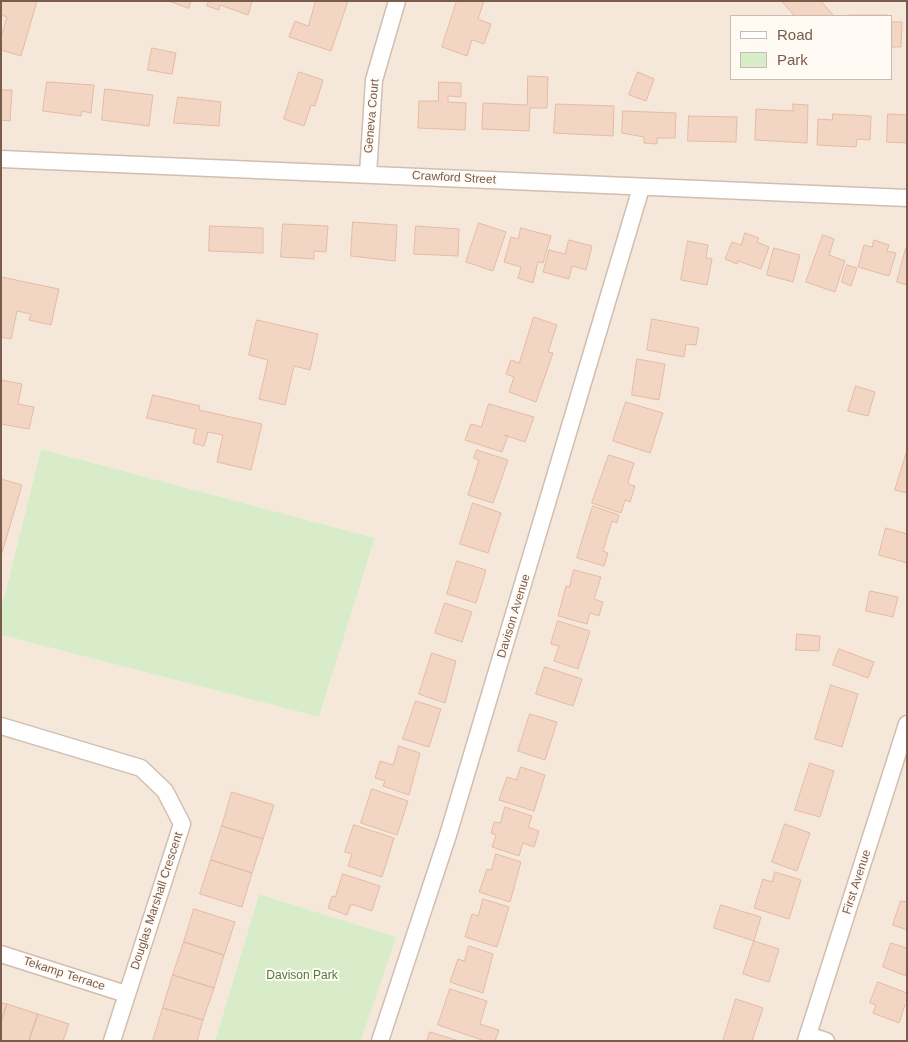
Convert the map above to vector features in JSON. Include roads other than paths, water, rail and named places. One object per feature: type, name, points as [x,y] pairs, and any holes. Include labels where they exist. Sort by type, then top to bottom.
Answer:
[{"type":"street","name":"Geneva Court","points":[[368,174],[374,80],[397,1]]},
{"type":"street","name":"Crawford Street","points":[[1,160],[907,198]]},
{"type":"street","name":"Davison Avenue","points":[[380,1041],[448,834],[641,188]]},
{"type":"street","name":"First Avenue","points":[[807,1038],[904,742],[907,724]]},
{"type":"street","name":"Douglas Marshall Crescent","points":[[1,726],[141,768],[165,791],[182,824],[112,1041]]},
{"type":"street","name":"Tekamp Terrace","points":[[1,954],[126,994]]},
{"type":"street","points":[[807,1038],[826,1041]]},
{"type":"park label","name":"Davison Park","points":[[302,976]]}]
